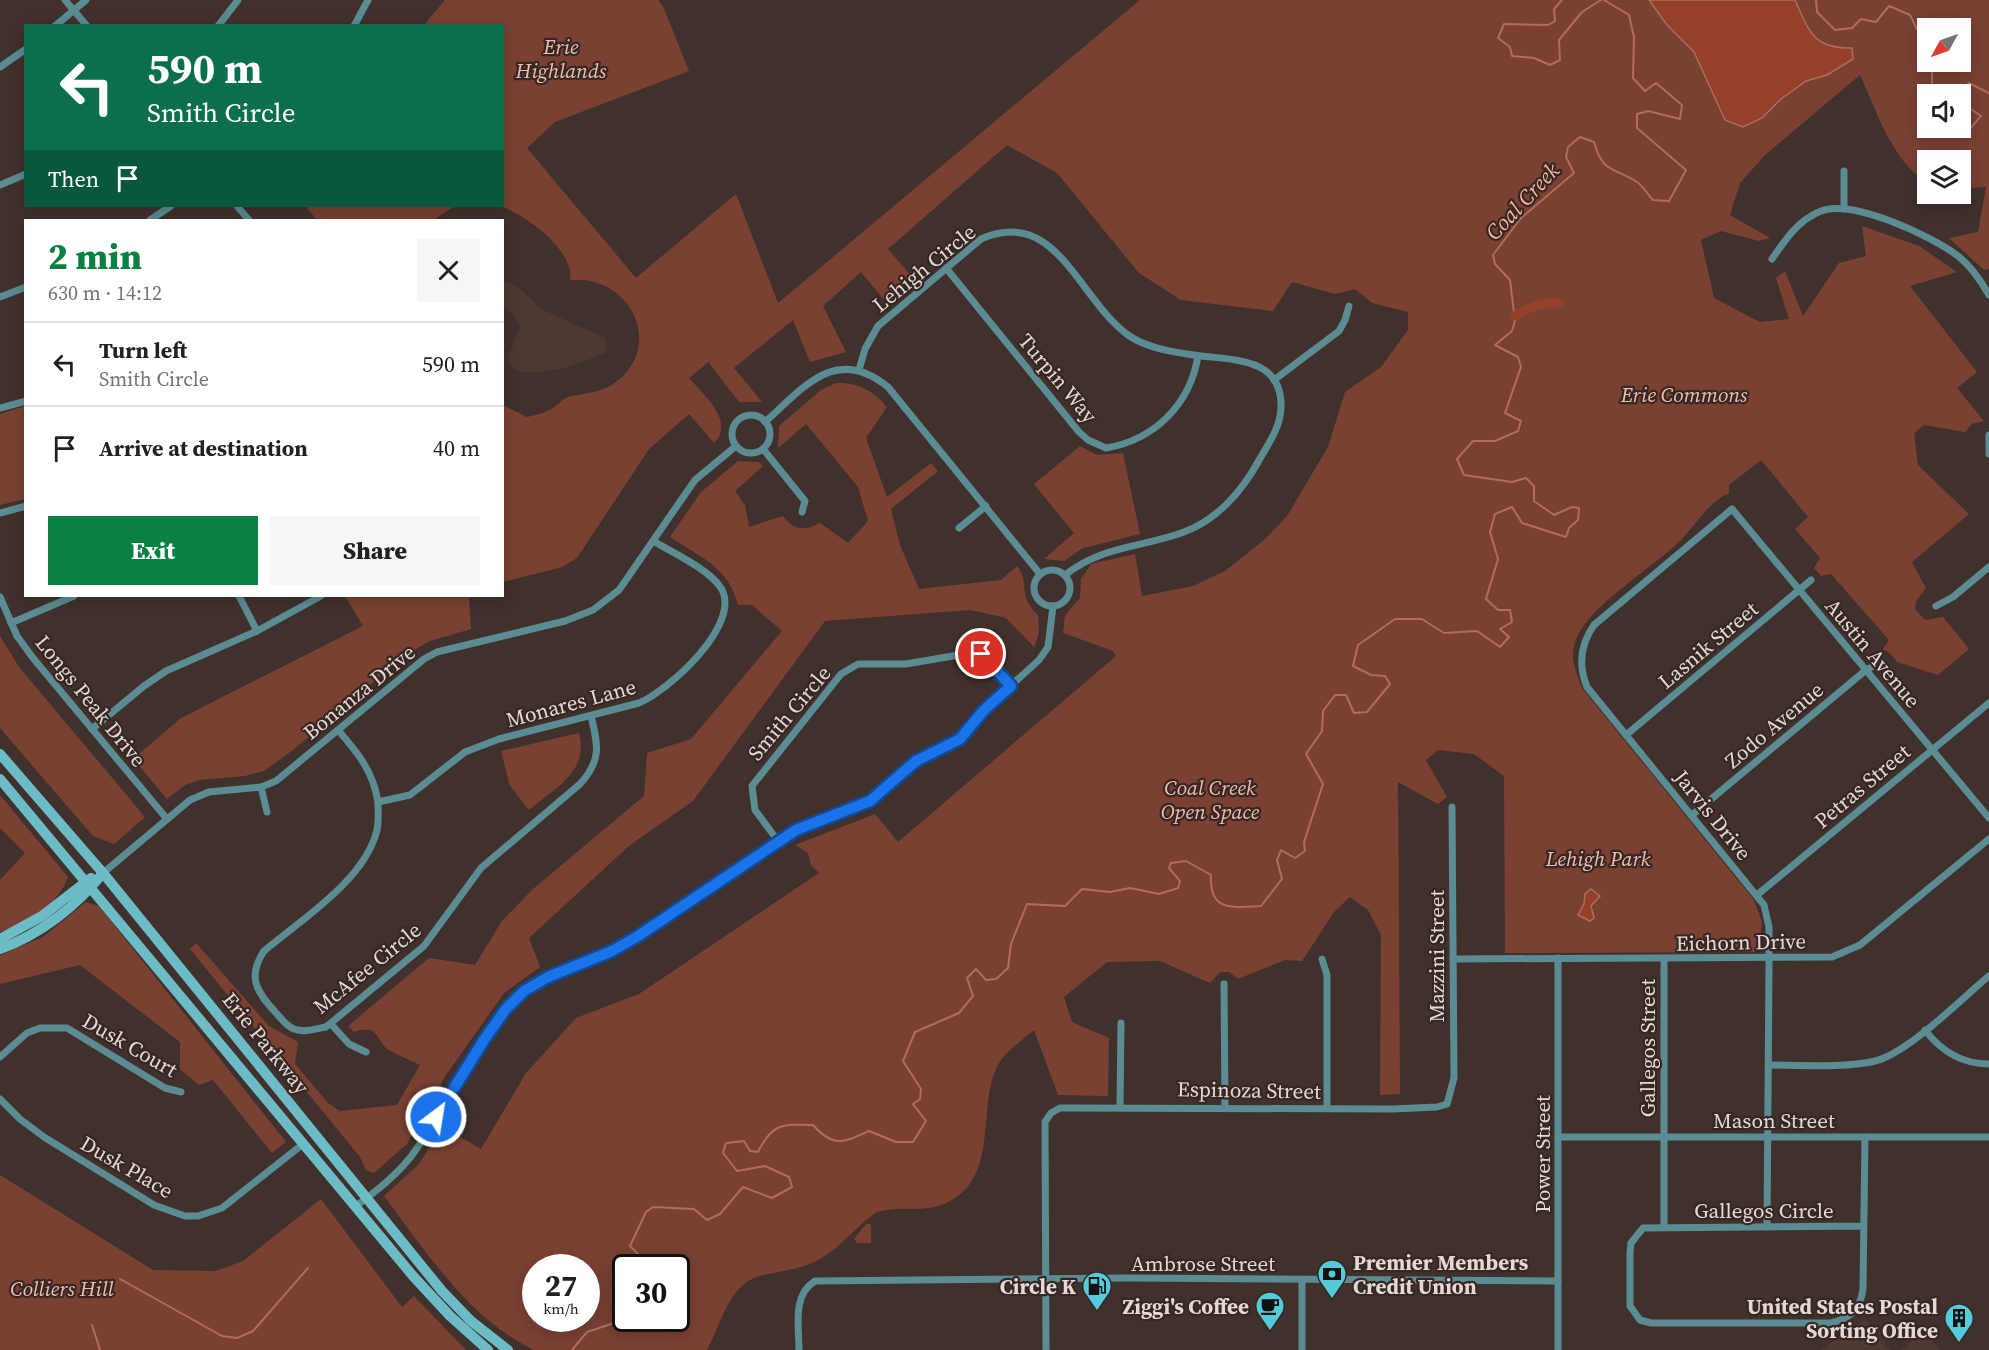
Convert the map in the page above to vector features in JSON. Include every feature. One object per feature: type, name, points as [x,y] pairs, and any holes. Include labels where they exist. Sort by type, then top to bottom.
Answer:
[{"type":"main road","name":"Erie Parkway","points":[[0,754],[103,873],[490,1347]]},
{"type":"main road","name":"Erie Parkway","points":[[0,779],[355,1207],[450,1316],[490,1347],[508,1350]]},
{"type":"main road","points":[[0,939],[42,916],[103,873]]},
{"type":"main road","points":[[0,949],[33,934],[88,884]]},
{"type":"street","points":[[65,0],[85,24]]},
{"type":"street","points":[[57,24],[86,0]]},
{"type":"street","points":[[220,24],[238,0]]},
{"type":"street","points":[[355,24],[368,0]]},
{"type":"street","points":[[0,67],[24,51]]},
{"type":"street","points":[[1844,171],[1844,209]]},
{"type":"street","points":[[0,185],[24,175]]},
{"type":"street","points":[[152,219],[170,207]]},
{"type":"street","points":[[238,207],[248,219]]},
{"type":"street","points":[[1772,259],[1791,233],[1804,220],[1822,210],[1844,209],[1882,219],[1929,238],[1958,256],[1972,269],[1989,295]]},
{"type":"street","name":"Lehigh Circle","points":[[859,370],[865,349],[878,326],[946,268],[981,239],[996,233],[1025,232],[1048,245],[1108,316],[1131,337],[1163,349],[1198,356],[1241,359],[1256,364],[1274,380]]},
{"type":"street","name":"Turpin Way","points":[[946,268],[1079,432],[1088,440],[1106,448],[1146,436],[1168,418],[1192,378],[1198,356]]},
{"type":"street","points":[[0,297],[24,288]]},
{"type":"street","points":[[1065,575],[1089,557],[1197,527],[1236,496],[1244,487],[1276,431],[1281,405],[1278,387],[1274,380],[1339,331],[1346,321],[1349,306]]},
{"type":"street","points":[[765,422],[821,375],[842,368],[859,370],[873,376],[888,387],[1040,574]]},
{"type":"street","points":[[0,408],[24,401]]},
{"type":"street","points":[[753,415],[765,422],[770,432],[763,448],[749,453],[736,446],[733,428],[740,418],[753,415]]},
{"type":"street","points":[[1989,435],[1989,454]]},
{"type":"street","name":"Bonanza Drive","points":[[103,873],[190,800],[209,792],[261,787],[276,781],[411,669],[437,652],[565,621],[593,610],[619,590],[695,480],[736,446]]},
{"type":"street","points":[[763,448],[805,501],[802,512]]},
{"type":"street","points":[[959,528],[984,504]]},
{"type":"street","points":[[0,513],[24,507]]},
{"type":"street","name":"Austin Avenue","points":[[1732,509],[1989,818]]},
{"type":"street","name":"Jarvis Drive","points":[[1732,509],[1594,625],[1586,636],[1581,660],[1582,674],[1587,687],[1757,894],[1766,914],[1769,959],[1767,1227]]},
{"type":"street","name":"Monares Lane","points":[[378,802],[400,798],[418,790],[465,752],[499,739],[639,703],[668,686],[712,638],[724,616],[724,596],[710,576],[653,541]]},
{"type":"street","points":[[1936,606],[1953,597],[1989,567]]},
{"type":"street","points":[[1056,570],[1065,575],[1070,586],[1068,597],[1053,606],[1047,605],[1037,597],[1034,585],[1040,574],[1056,570]]},
{"type":"street","name":"Lasnik Street","points":[[1626,735],[1811,580]]},
{"type":"street","name":"Longs Peak Drive","points":[[0,597],[11,623],[33,658],[167,819]]},
{"type":"street","points":[[11,623],[72,597]]},
{"type":"street","points":[[240,597],[257,631]]},
{"type":"street","points":[[92,729],[166,671],[257,631],[319,597]]},
{"type":"street","points":[[355,1207],[416,1150],[484,1040],[505,1010],[524,991],[548,977],[612,951],[638,936],[778,841],[796,830],[870,801],[916,761],[960,739],[984,710],[1039,660],[1048,647],[1053,606]]},
{"type":"street","name":"Smith Circle","points":[[778,841],[755,810],[752,786],[803,719],[849,668],[867,662],[906,664],[976,652],[987,657],[1011,686]]},
{"type":"street","name":"Zodo Avenue","points":[[1692,815],[1866,670],[1879,663]]},
{"type":"street","name":"Petras Street","points":[[1757,894],[1989,703]]},
{"type":"street","name":"McAfee Circle","points":[[378,802],[378,828],[363,862],[352,877],[264,951],[256,969],[258,993],[287,1025],[308,1031],[332,1024],[424,946],[481,868],[588,775],[597,757],[597,742],[591,716]]},
{"type":"street","points":[[338,730],[366,764],[375,782],[378,802]]},
{"type":"street","points":[[261,787],[267,812]]},
{"type":"street","name":"Mazzini Street","points":[[1447,1104],[1454,1078],[1452,807]]},
{"type":"street","name":"Eichorn Drive","points":[[1453,959],[1664,960],[1832,957],[1846,953],[1860,945],[1989,840]]},
{"type":"street","name":"Power Street","points":[[1558,958],[1558,1350]]},
{"type":"street","points":[[1322,959],[1327,975],[1327,1108]]},
{"type":"street","name":"Gallegos Street","points":[[1663,1136],[1664,960]]},
{"type":"street","points":[[1769,1065],[1866,1063],[1883,1059],[1925,1030],[1989,976]]},
{"type":"street","points":[[1224,984],[1225,1107]]},
{"type":"street","points":[[1120,1106],[1121,1023]]},
{"type":"street","points":[[332,1024],[349,1044],[366,1052]]},
{"type":"street","name":"Dusk Court","points":[[0,1057],[27,1033],[40,1028],[67,1028],[165,1088],[181,1092]]},
{"type":"street","points":[[1925,1030],[1941,1047],[1958,1059],[1989,1064]]},
{"type":"street","name":"Dusk Place","points":[[0,1099],[20,1119],[44,1137],[154,1204],[185,1216],[198,1215],[224,1207],[303,1144]]},
{"type":"street","name":"Espinoza Street","points":[[1043,1281],[1045,1122],[1051,1113],[1060,1108],[1120,1106],[1437,1107],[1447,1104]]},
{"type":"street","name":"Gallegos Circle","points":[[1663,1136],[1664,1226]]},
{"type":"street","name":"Mason Street","points":[[1558,1137],[1989,1137]]},
{"type":"street","name":"Gallegos Circle","points":[[1863,1226],[1664,1226],[1643,1228],[1631,1243],[1630,1306],[1638,1318],[1645,1322],[1821,1323],[1845,1320],[1856,1311],[1862,1301],[1865,1137]]},
{"type":"street","points":[[1302,1280],[1302,1350]]},
{"type":"street","name":"Ambrose Street","points":[[799,1350],[801,1295],[806,1287],[815,1281],[1558,1281]]},
{"type":"street","points":[[1043,1281],[1046,1350]]},
{"type":"shaded area","points":[[1649,0],[1795,0],[1804,21],[1814,36],[1829,45],[1852,48],[1853,59],[1827,75],[1806,81],[1781,99],[1762,118],[1743,127],[1725,120],[1694,52],[1667,25]]},
{"type":"shaded area","points":[[504,282],[518,287],[541,309],[605,338],[606,353],[562,369],[527,373],[513,369],[509,362],[509,354],[520,328],[517,320],[504,305]]},
{"type":"shaded area","points":[[1591,889],[1600,896],[1591,906],[1594,918],[1590,921],[1578,915],[1584,904],[1585,894]]},
{"type":"shaded area","points":[[1865,1319],[1890,1350],[1821,1350]]},
{"type":"shaded area","points":[[1924,1331],[1940,1350],[1901,1350]]},
{"type":"green space","name":"Coal Creek Open Space","points":[[445,0],[658,0],[663,6],[689,71],[555,122],[527,148],[636,278],[736,194],[778,303],[1140,0],[1989,0],[1989,269],[1984,270],[1949,238],[1978,232],[1986,187],[1971,188],[1971,150],[1917,150],[1917,174],[1915,173],[1895,149],[1860,75],[1765,155],[1740,183],[1730,215],[1770,238],[1759,241],[1721,231],[1701,240],[1714,298],[1760,322],[1789,319],[1776,278],[1785,271],[1803,316],[1839,263],[1866,256],[1862,226],[1919,246],[1957,272],[1910,286],[1977,372],[1957,388],[1984,421],[1972,424],[1965,432],[1924,425],[1914,433],[1918,465],[1969,514],[1912,562],[1926,588],[1916,601],[1915,609],[1925,620],[1943,617],[1969,649],[1938,675],[1897,662],[1890,653],[1883,649],[1889,640],[1831,574],[1821,576],[1814,568],[1820,558],[1795,529],[1808,517],[1761,460],[1729,485],[1729,494],[1717,500],[1668,552],[1594,613],[1576,639],[1573,652],[1574,664],[1582,688],[1754,900],[1762,922],[1759,950],[1753,952],[1505,953],[1504,776],[1474,754],[1438,750],[1426,760],[1447,797],[1438,804],[1398,782],[1400,1094],[1380,1095],[1381,935],[1368,910],[1350,897],[1334,912],[1302,961],[1285,960],[1238,979],[1229,972],[1220,972],[1210,983],[1160,961],[1107,962],[1064,997],[1072,1022],[1109,1038],[1108,1096],[1058,1095],[1034,1030],[1009,1051],[998,1065],[991,1083],[981,1161],[974,1178],[962,1193],[936,1207],[877,1212],[820,1259],[799,1267],[751,1279],[734,1295],[707,1350],[534,1350],[510,1337],[469,1302],[433,1261],[384,1196],[419,1164],[443,1127],[481,1149],[526,1073],[576,1018],[639,994],[819,873],[811,865],[808,853],[795,845],[875,814],[898,842],[1116,656],[1113,651],[1063,633],[1065,615],[1080,598],[1081,579],[1091,564],[1135,554],[1142,596],[1193,586],[1225,571],[1264,540],[1287,516],[1328,447],[1345,392],[1381,367],[1408,330],[1408,312],[1372,303],[1355,289],[1335,294],[1292,282],[1273,311],[1181,300],[1139,273],[1057,173],[1007,145],[888,249],[915,280],[886,302],[861,272],[823,306],[846,352],[810,362],[793,320],[734,368],[762,402],[739,402],[709,363],[712,359],[689,378],[709,400],[719,417],[720,435],[714,443],[689,414],[649,449],[577,558],[562,567],[504,582],[504,406],[527,417],[550,410],[568,397],[599,391],[611,386],[631,367],[638,350],[639,332],[634,315],[624,300],[609,288],[591,281],[570,280],[565,257],[557,246],[523,217],[503,207],[504,24],[425,24]]},
{"type":"green space","points":[[306,207],[457,207],[435,219],[316,219]]},
{"type":"green space","points":[[836,383],[859,386],[876,396],[887,407],[866,438],[887,497],[931,463],[938,471],[891,509],[900,545],[919,589],[1001,580],[1017,566],[1023,578],[1027,601],[1038,615],[1039,633],[1034,647],[1006,618],[970,610],[825,621],[693,801],[630,845],[529,938],[540,967],[504,993],[446,1075],[407,1144],[374,1173],[366,1170],[360,1157],[190,949],[196,943],[269,1026],[298,1042],[295,1064],[328,1103],[340,1111],[397,1105],[420,1065],[387,1049],[371,1030],[354,1032],[348,1026],[429,958],[475,965],[502,921],[533,889],[644,796],[647,753],[691,739],[782,631],[752,605],[738,605],[728,581],[712,564],[670,537],[701,492],[738,461],[759,462],[763,466],[735,491],[745,505],[749,527],[783,516],[791,525],[800,528],[820,523],[848,543],[868,521],[858,487],[806,424],[778,448],[779,426],[821,390]]},
{"type":"green space","points":[[24,406],[24,499],[0,505],[0,414]]},
{"type":"green space","points":[[1080,446],[1097,455],[1123,453],[1140,534],[1083,548],[1064,561],[1044,559],[1074,533],[1034,484]]},
{"type":"green space","points":[[346,597],[469,597],[471,629],[430,641],[405,655],[293,750],[264,771],[245,776],[199,780],[185,785],[167,799],[110,731],[114,726],[139,754],[181,718],[363,626]]},
{"type":"green space","points":[[0,636],[19,667],[145,817],[114,844],[93,836],[0,728]]},
{"type":"green space","points":[[579,733],[581,747],[575,768],[568,778],[529,810],[510,786],[501,751]]},
{"type":"green space","points":[[0,795],[68,877],[64,887],[50,904],[31,918],[0,932],[0,880],[25,853],[0,828]]},
{"type":"green space","points":[[86,902],[99,906],[286,1142],[272,1153],[213,1080],[199,1085],[180,1069],[180,1042],[80,965],[0,984],[0,955],[43,937]]},
{"type":"green space","name":"Colliers Hill","points":[[0,1175],[153,1270],[216,1271],[243,1261],[321,1199],[402,1307],[414,1296],[466,1350],[0,1350]]},
{"type":"green space","points":[[866,1224],[871,1224],[871,1243],[857,1243],[854,1239]]},
{"type":"waterway","name":"Coal Creek","points":[[1562,0],[1554,9],[1555,21],[1548,25],[1504,24],[1498,38],[1510,47],[1512,56],[1534,58],[1550,65],[1560,60],[1559,40],[1582,12],[1601,0]]},
{"type":"waterway","name":"Coal Creek","points":[[638,1254],[630,1246],[646,1212],[653,1207],[694,1209],[707,1220],[720,1214],[743,1187],[772,1198],[792,1187],[789,1177],[765,1166],[737,1171],[723,1153],[726,1143],[744,1141],[750,1151],[758,1152],[768,1135],[786,1125],[813,1125],[827,1137],[839,1141],[869,1131],[896,1142],[913,1142],[926,1121],[913,1104],[920,1099],[921,1089],[903,1061],[915,1032],[959,1013],[973,996],[967,978],[976,969],[986,980],[996,979],[1008,968],[1011,944],[1027,904],[1065,906],[1082,889],[1110,892],[1130,888],[1159,894],[1178,888],[1180,881],[1169,868],[1171,863],[1186,861],[1211,875],[1211,887],[1219,902],[1232,907],[1261,906],[1282,879],[1277,860],[1281,850],[1295,858],[1305,851],[1304,842],[1323,784],[1306,754],[1322,731],[1323,711],[1335,695],[1346,695],[1354,713],[1367,712],[1390,684],[1385,676],[1371,675],[1353,666],[1358,645],[1395,619],[1422,619],[1444,633],[1477,631],[1500,647],[1509,637],[1500,629],[1512,622],[1510,610],[1498,610],[1486,599],[1498,559],[1490,532],[1495,514],[1512,507],[1522,523],[1566,537],[1569,528],[1578,520],[1579,508],[1572,507],[1554,515],[1534,501],[1534,486],[1526,478],[1512,482],[1464,475],[1457,459],[1473,441],[1495,441],[1518,431],[1521,421],[1505,413],[1521,367],[1518,357],[1495,345],[1512,331],[1515,321],[1510,280],[1495,264],[1493,255],[1521,218],[1574,173],[1566,157],[1568,147],[1580,137],[1594,142],[1605,165],[1637,182],[1653,200],[1669,201],[1686,170],[1637,128],[1637,114],[1648,111],[1680,119],[1682,105],[1656,83],[1645,91],[1633,78],[1634,37],[1629,15],[1604,0]]},
{"type":"waterway","name":"Coal Creek","points":[[1816,0],[1817,12],[1835,30],[1852,28],[1861,19],[1876,22],[1889,6],[1910,15],[1917,29]]},
{"type":"waterway","name":"Coal Creek","points":[[1932,72],[1932,84]]},
{"type":"waterway","name":"Coal Creek","points":[[1971,84],[1989,93]]},
{"type":"waterway","name":"Coal Creek","points":[[1971,109],[1981,116],[1971,128]]},
{"type":"waterway","points":[[1514,316],[1536,305],[1560,303]]},
{"type":"waterway","points":[[120,1279],[222,1336],[237,1338],[253,1331],[308,1268]]},
{"type":"waterway","name":"Coal Creek","points":[[572,1350],[587,1332],[612,1324]]},
{"type":"waterway","points":[[92,1325],[100,1350]]},
{"type":"place","name":"Premier Members Credit Union","points":[[1332,1300]]},
{"type":"place","name":"Circle K","points":[[1097,1312]]},
{"type":"place","name":"Ziggi's Coffee","points":[[1270,1332]]},
{"type":"place","name":"United States Postal Sorting Office","points":[[1959,1344]]},
{"type":"route","points":[[436,1117],[505,1010],[536,982],[625,944],[796,830],[870,801],[916,761],[960,739],[984,710],[1011,686],[987,657],[981,654]]},
{"type":"park label","name":"Erie Highlands","points":[[561,58]]},
{"type":"park label","name":"Erie Commons","points":[[1684,394]]},
{"type":"park label","name":"Lehigh Park","points":[[1598,858]]}]
